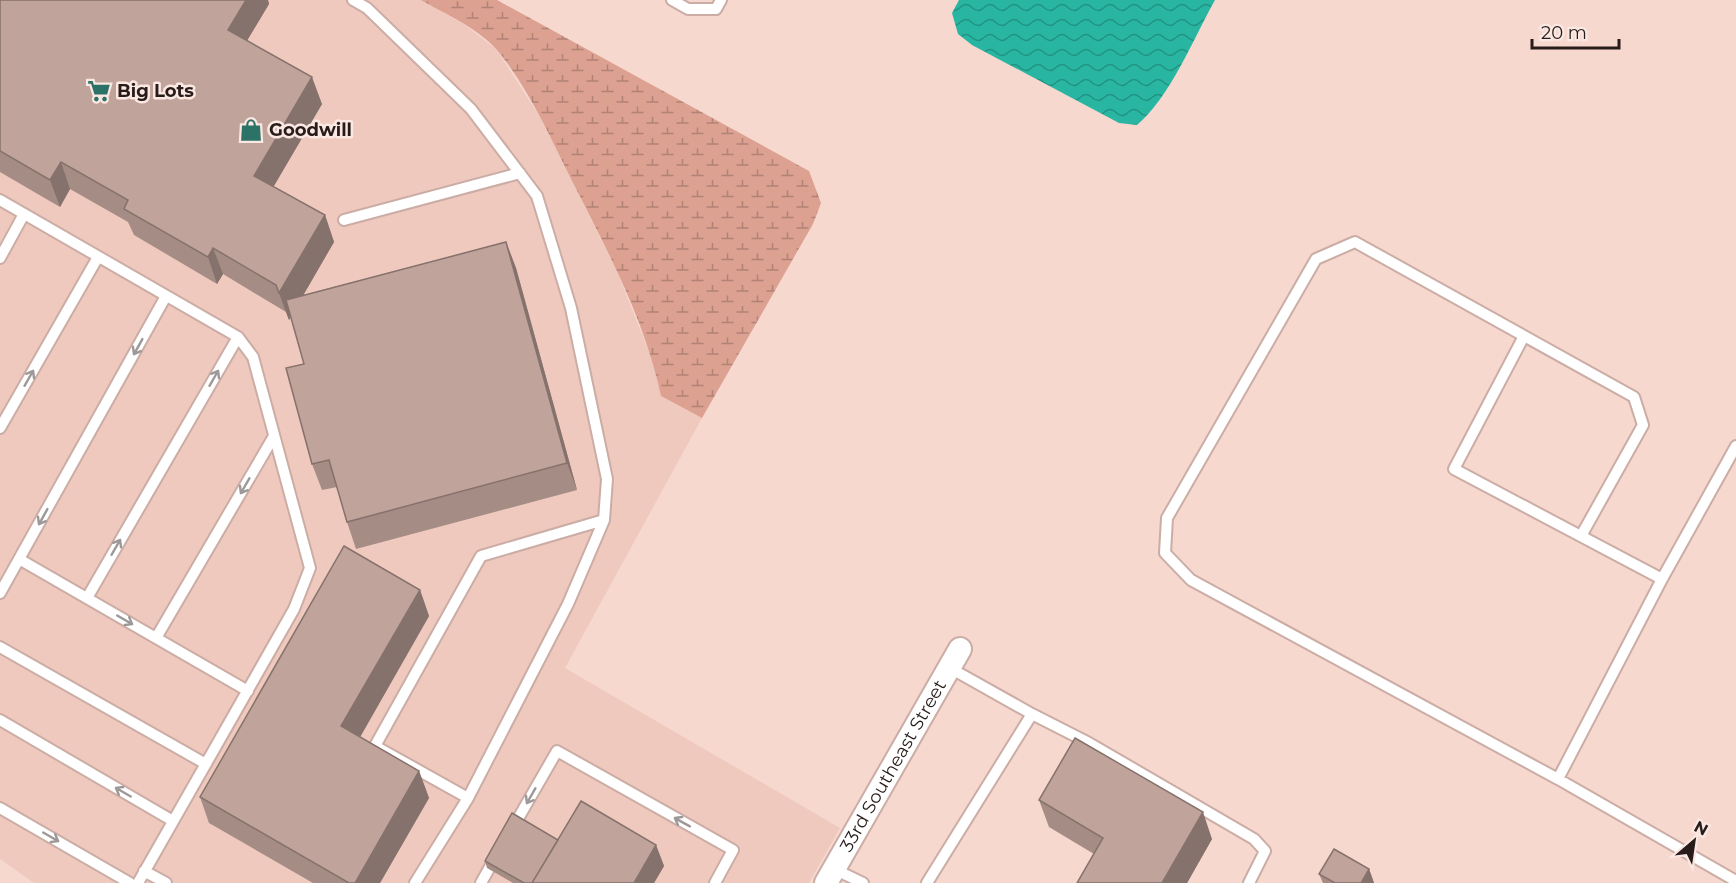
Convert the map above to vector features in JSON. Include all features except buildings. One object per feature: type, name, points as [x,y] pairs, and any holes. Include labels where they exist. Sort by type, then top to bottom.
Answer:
[{"type":"street","name":"33rd Southeast Street","points":[[830,876],[955,659]]},
{"type":"lane","points":[[353,0],[367,8],[471,109],[537,196],[571,308],[607,479],[604,520],[568,604],[468,798],[415,883]]},
{"type":"lane","points":[[672,0],[688,9],[716,9],[721,0]]},
{"type":"lane","points":[[344,220],[519,173]]},
{"type":"lane","points":[[0,200],[238,337],[253,357],[310,568],[294,609],[138,883]]},
{"type":"lane","points":[[0,258],[24,214]]},
{"type":"lane","points":[[1581,536],[1643,425],[1634,398],[1355,242],[1316,259],[1167,518],[1165,553],[1191,580],[1558,778],[1736,881]]},
{"type":"lane","points":[[0,429],[98,257]]},
{"type":"lane","points":[[0,593],[166,296]]},
{"type":"lane","points":[[1524,336],[1454,469],[1662,579]]},
{"type":"lane","points":[[87,598],[238,337]]},
{"type":"lane","points":[[156,638],[274,436]]},
{"type":"lane","points":[[1558,778],[1662,579],[1736,446]]},
{"type":"lane","points":[[468,798],[375,746],[481,556],[604,520]]},
{"type":"lane","points":[[19,559],[248,691]]},
{"type":"lane","points":[[0,647],[206,764]]},
{"type":"lane","points":[[955,659],[1032,714],[1081,739],[1254,839],[1265,851],[1249,883]]},
{"type":"lane","points":[[927,883],[1032,714]]},
{"type":"lane","points":[[0,720],[173,821]]},
{"type":"lane","points":[[504,842],[557,751],[733,850],[714,883]]},
{"type":"lane","points":[[0,808],[130,883]]},
{"type":"lane","points":[[481,883],[498,853]]},
{"type":"lane","points":[[144,871],[166,883]]},
{"type":"lane","points":[[830,876],[863,883]]},
{"type":"shaded area","points":[[0,0],[421,0],[465,25],[496,49],[540,117],[616,269],[655,367],[661,396],[702,418],[565,668],[840,828],[809,883],[34,883],[0,859]]},
{"type":"green space","points":[[421,0],[497,0],[809,171],[821,203],[813,224],[702,418],[661,396],[645,340],[624,286],[547,130],[509,65],[480,35]]},
{"type":"water","points":[[959,0],[1215,0],[1171,83],[1137,125],[1119,123],[972,45],[958,34],[952,13]]},
{"type":"place","name":"Big Lots","points":[[99,91]]},
{"type":"place","name":"Goodwill","points":[[251,130]]}]
